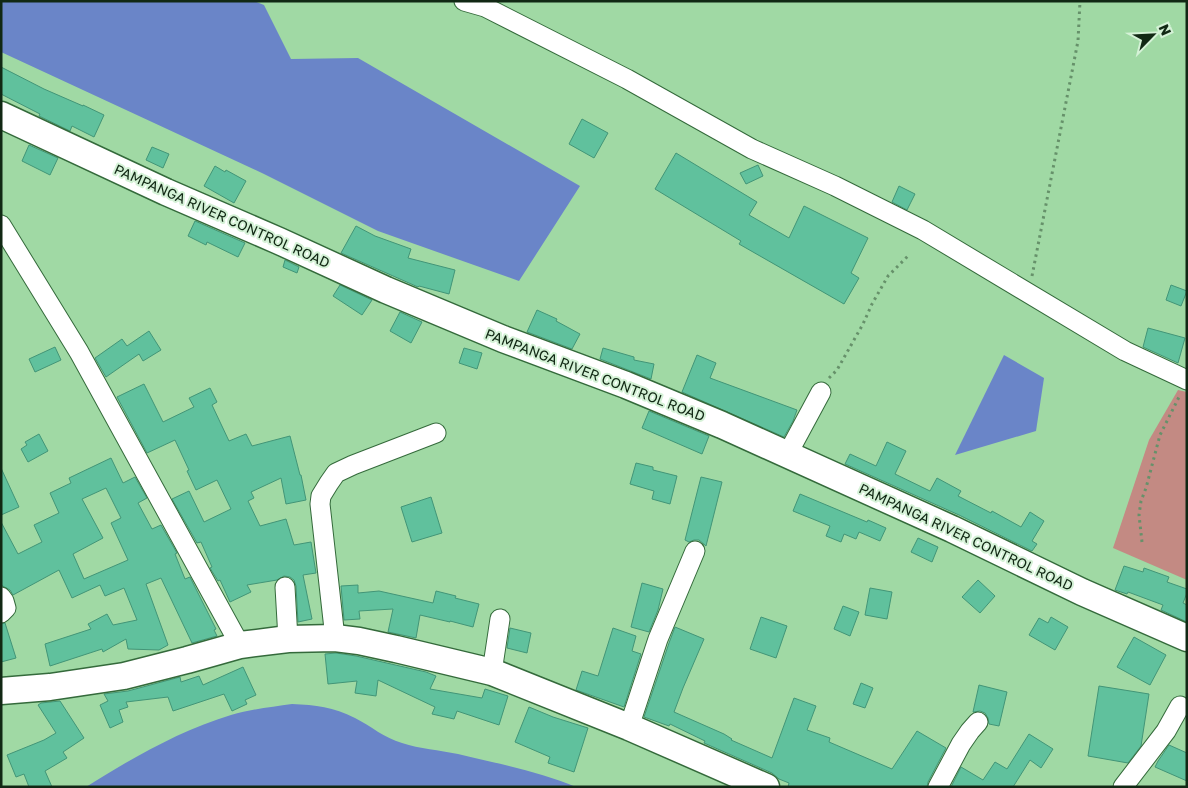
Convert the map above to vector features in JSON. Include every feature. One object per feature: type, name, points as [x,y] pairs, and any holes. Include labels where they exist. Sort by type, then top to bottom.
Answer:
[{"type":"street","points":[[464,1],[485,7],[627,79],[752,149],[835,186],[923,230],[1125,351],[1185,384]]},
{"type":"street","name":"PAMPANGA RIVER CONTROL ROAD","points":[[1,115],[166,192],[386,290],[503,340],[626,385],[722,425],[952,529],[1082,592],[1187,638]]},
{"type":"street","points":[[1,225],[79,352],[240,645]]},
{"type":"street","points":[[787,455],[821,392]]},
{"type":"street","points":[[335,638],[320,504],[328,483],[336,473],[353,465],[436,433]]},
{"type":"street","points":[[629,727],[658,639],[695,551]]},
{"type":"street","points":[[285,587],[288,639]]},
{"type":"street","points":[[1,597],[6,608],[1,613]]},
{"type":"street","points":[[492,672],[500,619]]},
{"type":"street","points":[[1,691],[50,687],[124,676],[240,645],[288,639],[335,638],[359,641],[492,672],[629,727],[766,787]]},
{"type":"street","points":[[1124,787],[1166,731],[1180,706]]},
{"type":"street","points":[[938,787],[961,744],[978,722]]},
{"type":"path","points":[[1028,293],[1078,41],[1080,1]]},
{"type":"path","points":[[821,392],[824,385],[837,370],[888,276],[908,256]]},
{"type":"path","points":[[1142,542],[1139,515],[1141,501],[1160,434],[1185,384]]},
{"type":"shaded area","points":[[1178,390],[1187,392],[1187,580],[1113,548],[1149,440]]},
{"type":"water","points":[[1,1],[254,1],[264,5],[291,59],[358,58],[580,186],[519,281],[378,231],[264,174],[1,52]]},
{"type":"water","points":[[1004,355],[1044,378],[1036,431],[955,455]]},
{"type":"water","points":[[292,704],[317,706],[339,711],[395,741],[518,768],[576,787],[86,787],[138,756],[212,721],[262,708]]},
{"type":"building","points":[[1,67],[44,89],[104,115],[94,137],[72,126],[70,131],[1,94]]},
{"type":"building","points":[[582,119],[608,133],[594,158],[569,144]]},
{"type":"building","points":[[29,145],[58,158],[50,175],[22,161]]},
{"type":"building","points":[[152,147],[169,154],[163,168],[146,160]]},
{"type":"building","points":[[676,153],[757,202],[749,215],[789,238],[804,206],[868,238],[851,273],[859,278],[844,304],[739,244],[741,241],[655,189]]},
{"type":"building","points":[[758,165],[763,176],[746,184],[740,173]]},
{"type":"building","points":[[215,166],[246,181],[234,203],[204,186]]},
{"type":"building","points":[[899,186],[915,194],[907,210],[892,202]]},
{"type":"building","points":[[195,221],[245,243],[238,257],[207,242],[206,245],[188,236]]},
{"type":"building","points":[[356,226],[375,236],[411,249],[408,258],[455,270],[449,294],[418,287],[341,253]]},
{"type":"building","points":[[285,260],[299,267],[297,273],[283,267]]},
{"type":"building","points":[[340,285],[372,300],[362,315],[333,296]]},
{"type":"building","points":[[1171,285],[1187,291],[1181,306],[1166,300]]},
{"type":"building","points":[[537,310],[557,319],[556,321],[580,334],[572,349],[527,332]]},
{"type":"building","points":[[400,312],[422,322],[411,343],[390,331]]},
{"type":"building","points":[[1148,328],[1185,338],[1178,363],[1143,347]]},
{"type":"building","points":[[149,331],[161,350],[143,361],[139,354],[106,377],[95,358],[122,339],[127,346]]},
{"type":"building","points":[[55,347],[61,360],[35,372],[29,359]]},
{"type":"building","points":[[464,348],[482,353],[477,369],[459,363]]},
{"type":"building","points":[[603,348],[634,357],[634,360],[654,364],[651,379],[600,359]]},
{"type":"building","points":[[697,355],[716,363],[710,378],[797,410],[784,437],[682,392]]},
{"type":"building","points":[[144,384],[163,422],[194,407],[189,398],[210,388],[217,402],[212,405],[229,441],[246,434],[252,446],[290,436],[306,500],[286,504],[281,478],[251,492],[254,498],[248,501],[260,526],[286,519],[294,545],[311,542],[316,573],[303,575],[312,619],[298,622],[296,586],[294,580],[290,577],[284,576],[277,580],[247,585],[251,592],[230,602],[220,580],[218,581],[210,568],[212,567],[201,542],[197,543],[172,499],[189,491],[204,522],[231,509],[217,480],[196,490],[175,440],[147,453],[117,397]]},
{"type":"building","points":[[649,411],[709,436],[702,454],[642,428]]},
{"type":"building","points":[[39,434],[48,451],[28,462],[21,449],[27,445],[25,442]]},
{"type":"building","points":[[887,442],[906,451],[895,474],[930,491],[937,478],[961,491],[958,496],[991,513],[992,511],[1021,527],[1030,512],[1044,521],[1032,541],[1037,544],[1032,551],[959,515],[845,464],[850,454],[876,466]]},
{"type":"building","points":[[111,458],[123,483],[135,477],[147,498],[138,503],[152,529],[161,525],[177,553],[175,554],[185,579],[190,577],[216,629],[214,630],[217,636],[192,643],[161,578],[146,584],[168,645],[159,650],[128,649],[126,639],[103,652],[102,649],[50,666],[45,644],[91,629],[88,624],[107,614],[113,625],[137,620],[124,588],[105,596],[100,585],[72,598],[59,570],[13,595],[10,590],[1,585],[1,522],[18,554],[42,542],[34,525],[59,513],[50,493],[71,483],[69,478]],"holes":[[[106,488],[121,518],[111,523],[128,560],[84,579],[73,554],[103,538],[82,499]]]},
{"type":"building","points":[[636,463],[653,467],[653,470],[677,476],[670,504],[652,499],[654,491],[630,484]]},
{"type":"building","points":[[1,468],[19,507],[1,515]]},
{"type":"building","points":[[701,477],[722,482],[706,546],[699,540],[689,542],[685,540]]},
{"type":"building","points":[[800,494],[886,528],[880,541],[859,532],[856,539],[844,534],[841,542],[826,536],[830,526],[793,511]]},
{"type":"building","points":[[431,497],[442,533],[412,542],[401,507]]},
{"type":"building","points":[[918,538],[938,547],[932,562],[911,552]]},
{"type":"building","points":[[1124,566],[1143,572],[1144,568],[1169,577],[1167,582],[1187,589],[1183,603],[1187,605],[1187,622],[1161,610],[1163,605],[1128,592],[1127,594],[1115,590]]},
{"type":"building","points":[[978,580],[995,596],[980,613],[962,597]]},
{"type":"building","points":[[642,583],[663,589],[658,610],[649,632],[631,627]]},
{"type":"building","points":[[358,585],[358,593],[379,591],[433,603],[436,591],[479,604],[473,627],[420,615],[416,638],[388,632],[393,609],[359,611],[360,619],[344,620],[341,586]]},
{"type":"building","points":[[870,588],[892,592],[887,619],[865,615]]},
{"type":"building","points":[[843,606],[859,612],[850,636],[834,629]]},
{"type":"building","points":[[761,617],[787,626],[776,658],[750,649]]},
{"type":"building","points":[[1051,617],[1068,627],[1055,650],[1029,635],[1039,618],[1048,623]]},
{"type":"building","points":[[5,623],[16,658],[1,662],[1,624]]},
{"type":"building","points":[[675,627],[704,639],[674,712],[772,758],[794,698],[816,706],[807,730],[830,738],[829,742],[892,769],[917,731],[946,748],[927,787],[788,787],[789,783],[779,779],[772,773],[704,743],[705,741],[670,724],[669,726],[644,717]]},
{"type":"building","points":[[510,628],[531,633],[527,653],[507,648]]},
{"type":"building","points":[[613,628],[636,636],[632,651],[641,654],[624,707],[576,690],[582,671],[598,676]]},
{"type":"building","points":[[1134,637],[1166,655],[1150,685],[1117,667]]},
{"type":"building","points":[[336,653],[426,672],[436,676],[430,689],[482,698],[485,689],[508,696],[499,725],[457,711],[454,719],[432,714],[435,707],[378,680],[376,696],[355,693],[357,681],[328,684],[325,654]]},
{"type":"building","points":[[243,667],[256,695],[245,700],[247,704],[232,711],[224,694],[173,711],[168,697],[126,702],[128,707],[119,710],[123,722],[110,728],[100,705],[108,701],[104,694],[128,691],[180,677],[181,682],[199,676],[203,685]]},
{"type":"building","points":[[861,683],[873,688],[865,708],[853,704]]},
{"type":"building","points":[[979,685],[1007,692],[999,726],[989,724],[985,713],[980,711],[973,712]]},
{"type":"building","points":[[1099,686],[1149,694],[1141,746],[1128,763],[1088,756]]},
{"type":"building","points":[[60,701],[84,738],[63,752],[67,758],[45,771],[52,787],[29,787],[24,774],[16,777],[7,755],[56,733],[38,705]]},
{"type":"building","points":[[529,707],[588,728],[574,772],[548,763],[550,757],[515,742]]},
{"type":"building","points":[[1029,734],[1053,749],[1041,768],[1030,760],[1013,787],[951,787],[961,767],[983,780],[995,762],[1007,769]]},
{"type":"building","points":[[1169,745],[1187,753],[1187,781],[1155,767]]}]
